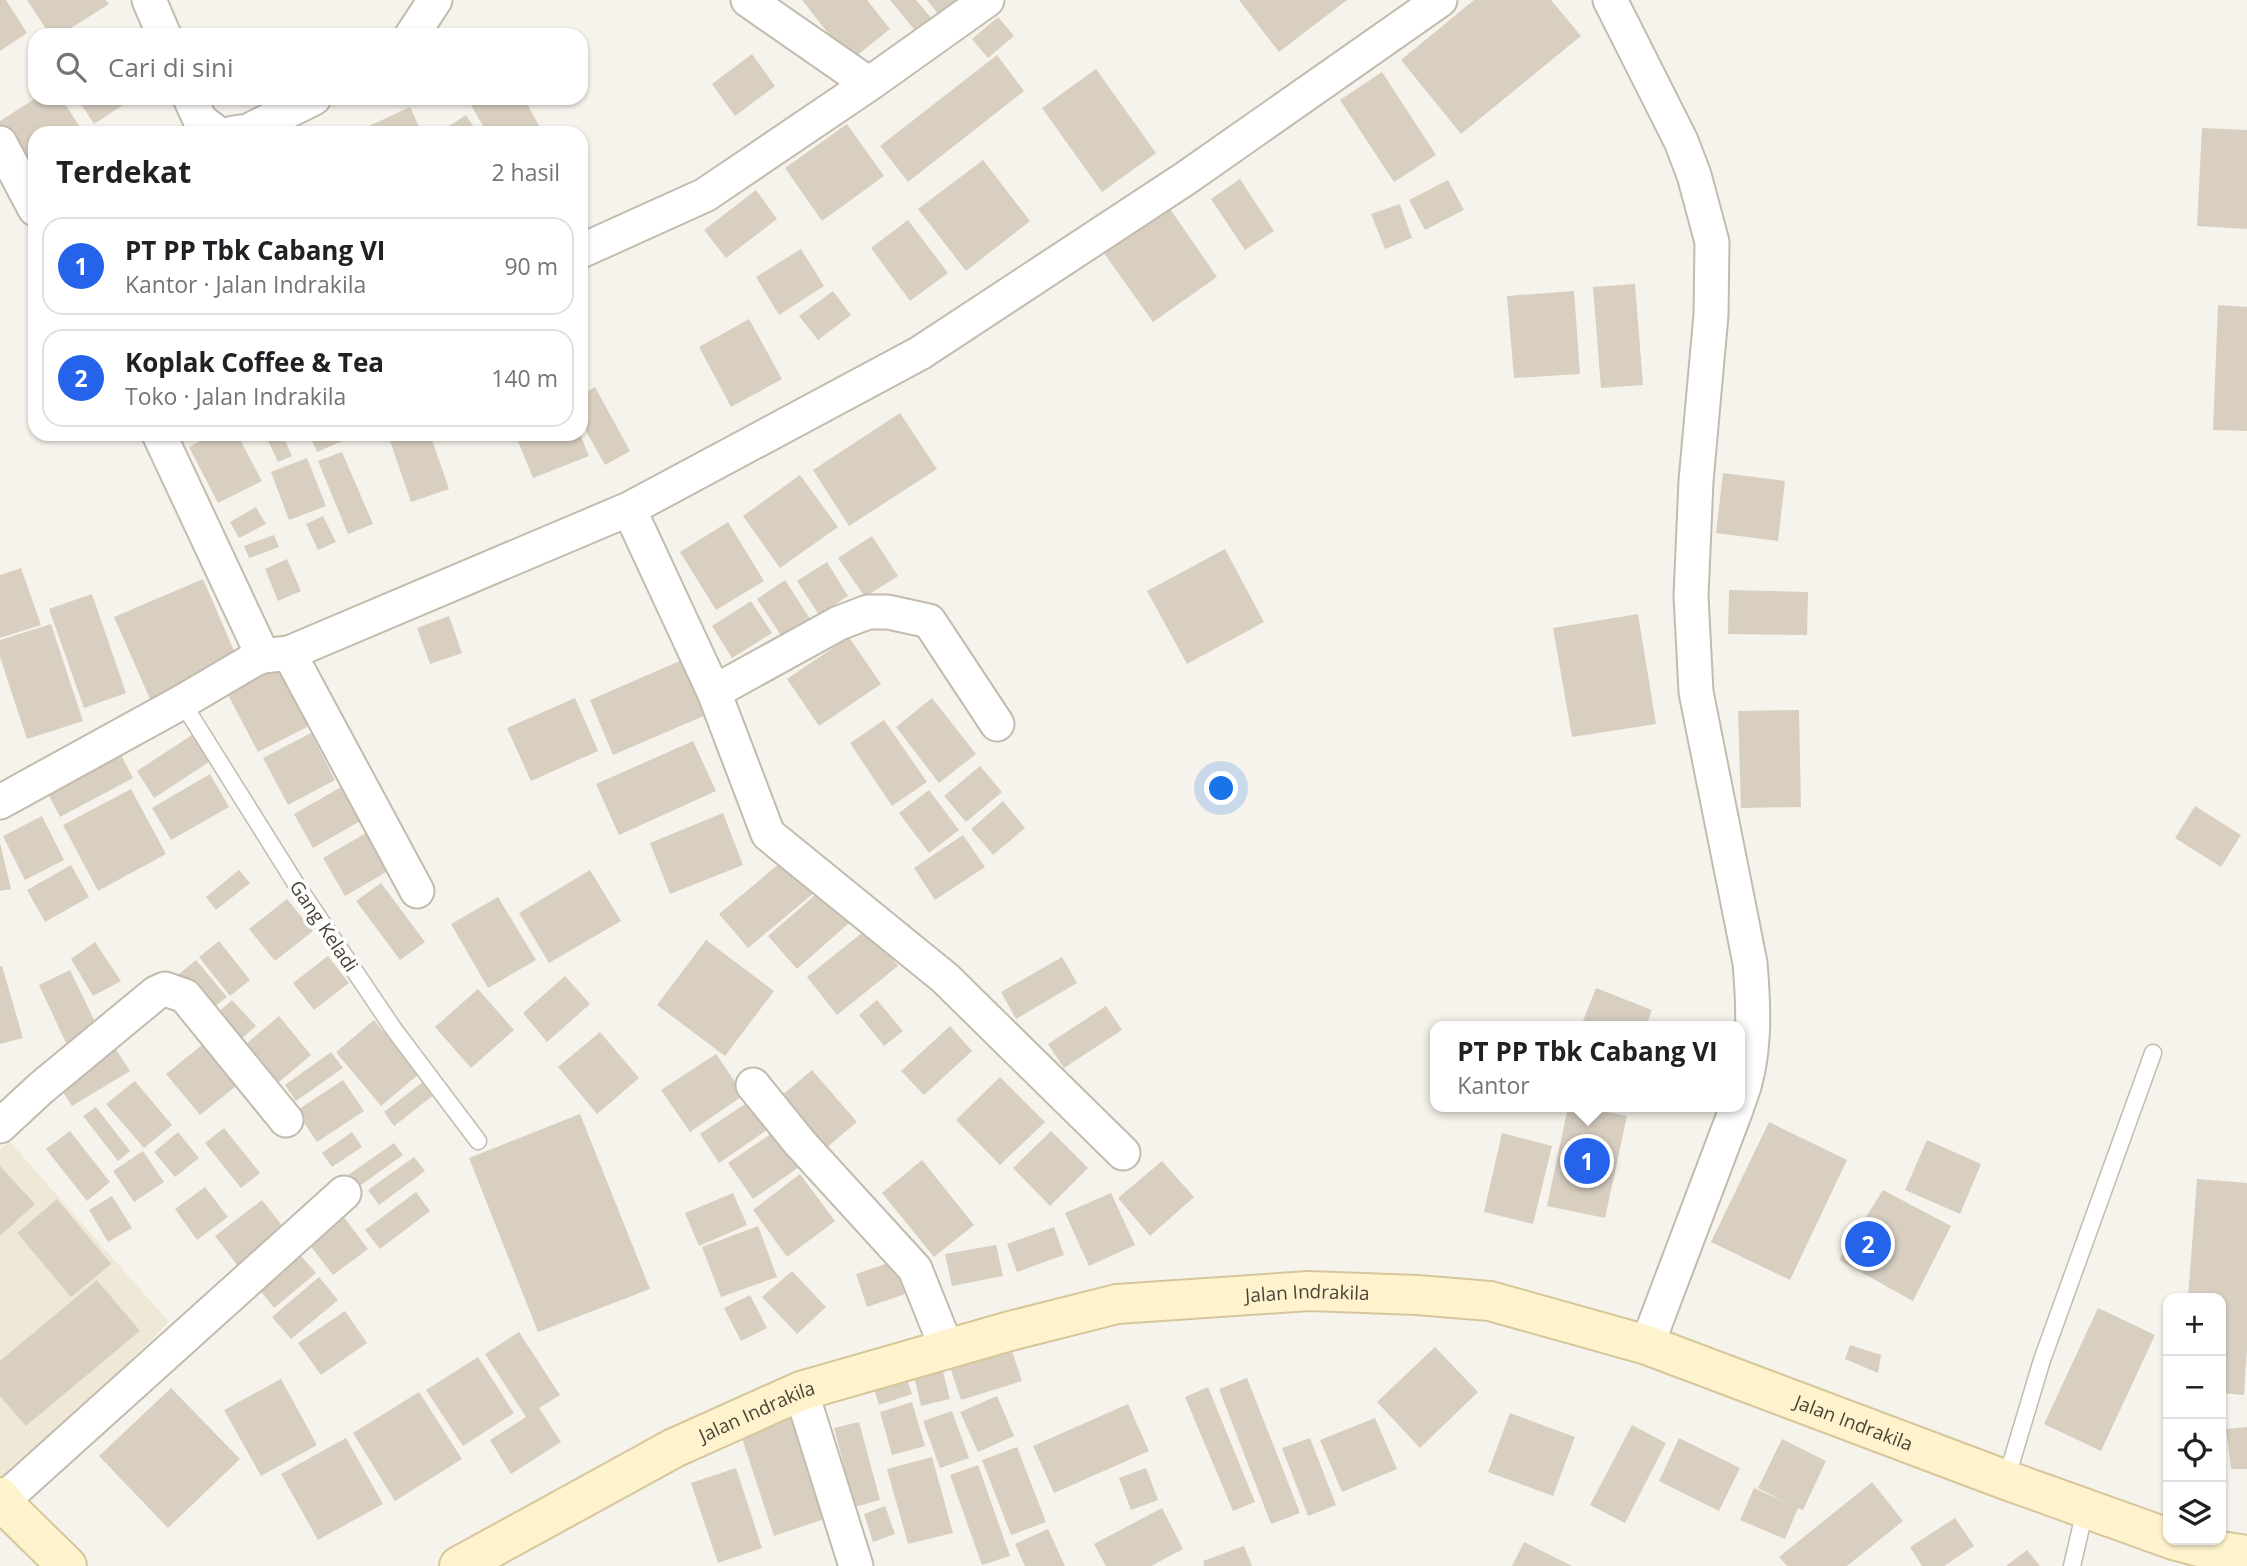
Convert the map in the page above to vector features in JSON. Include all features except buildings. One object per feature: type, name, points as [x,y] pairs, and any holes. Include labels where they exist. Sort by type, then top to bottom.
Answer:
[{"type":"street","points":[[149,0],[161,28]]},
{"type":"street","points":[[417,28],[435,0]]},
{"type":"street","points":[[748,0],[869,84]]},
{"type":"street","points":[[588,248],[705,195],[987,0]]},
{"type":"street","points":[[0,802],[182,702],[276,655],[629,509],[920,353],[1186,178],[1440,0]]},
{"type":"street","points":[[1610,0],[1681,141],[1694,175],[1712,242],[1712,315],[1696,481],[1691,596],[1696,692],[1754,1001],[1745,1086]]},
{"type":"street","points":[[193,105],[200,120],[207,126]]},
{"type":"street","points":[[258,126],[300,105]]},
{"type":"street","points":[[0,143],[28,196]]},
{"type":"street","points":[[166,441],[276,655],[417,891]]},
{"type":"street","points":[[629,509],[714,692],[768,834],[945,978],[1123,1153]]},
{"type":"street","points":[[714,692],[839,623],[868,612],[888,612],[929,621],[997,724]]},
{"type":"street","points":[[0,1126],[51,1080],[156,993],[165,989],[185,996],[286,1120]]},
{"type":"street","points":[[753,1085],[800,1143],[915,1269],[947,1349]]},
{"type":"street","points":[[1647,1345],[1735,1112]]},
{"type":"street","points":[[67,1566],[1,1500],[344,1193]]},
{"type":"street","name":"Jalan Indrakila","points":[[458,1566],[674,1448],[801,1391],[1010,1331],[1118,1304],[1309,1291],[1490,1301],[1647,1345],[2085,1510],[2163,1536]]},
{"type":"street","points":[[801,1391],[856,1566]]},
{"type":"street","points":[[2192,1545],[2247,1555]]},
{"type":"lane","name":"Gang Keladi","points":[[182,702],[340,951],[393,1028],[478,1141]]},
{"type":"lane","points":[[2006,1480],[2042,1360],[2152,1053]]},
{"type":"lane","points":[[2073,1566],[2085,1510]]},
{"type":"shaded area","points":[[9,1141],[169,1322],[6,1484],[0,1478],[0,1150]]},
{"type":"place","name":"PT PP Tbk Cabang VI","points":[[1587,1161]]},
{"type":"place","name":"Koplak Coffee & Tea","points":[[1868,1244]]}]
